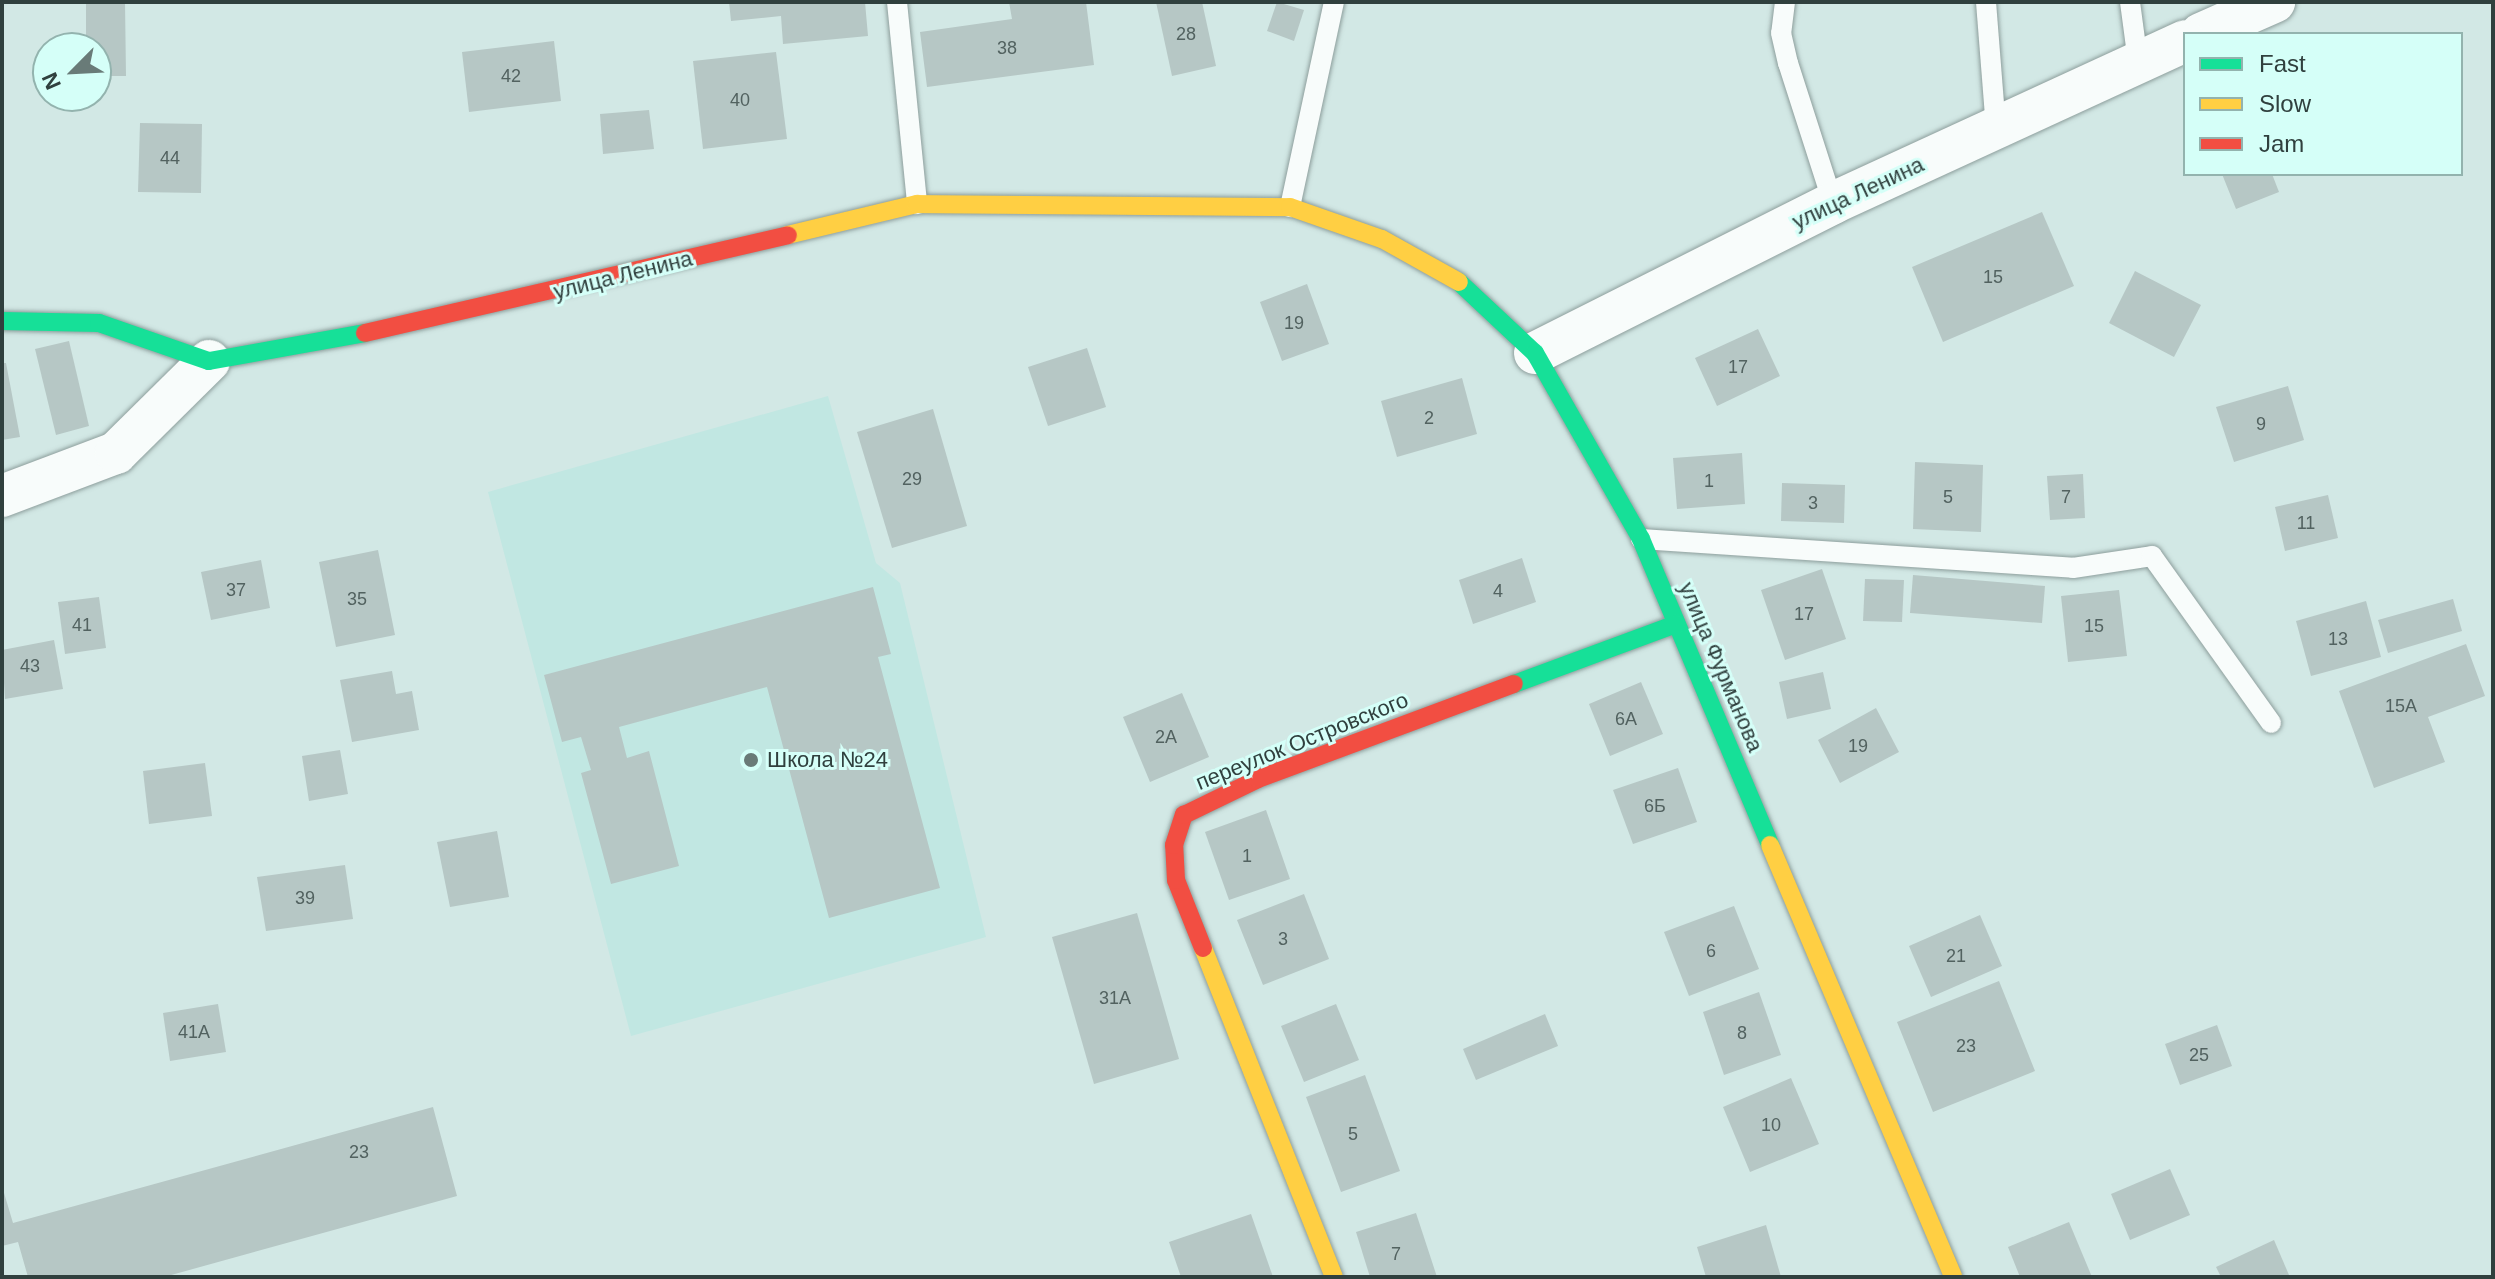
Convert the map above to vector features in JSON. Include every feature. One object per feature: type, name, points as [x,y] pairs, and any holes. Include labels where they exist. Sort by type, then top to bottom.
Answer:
[{"type":"main road","name":"улица Ленина","points":[[209,361],[432,321],[917,204],[1290,207]]},
{"type":"main road","name":"улица Фурманова","points":[[1290,207],[1382,239],[1450,274],[1535,353],[1641,539],[1953,1277]]},
{"type":"main road","points":[[2,321],[99,323],[209,361]]},
{"type":"main road","name":"переулок Островского","points":[[1334,1277],[1176,880],[1174,845],[1184,815],[1258,779],[1676,624]]},
{"type":"street","points":[[2206,32],[2274,2]]},
{"type":"street","name":"улица Ленина","points":[[1535,353],[1833,203],[2183,42]]},
{"type":"street","points":[[2,496],[116,453],[209,361]]},
{"type":"lane","points":[[897,2],[917,204]]},
{"type":"lane","points":[[1290,207],[1334,2]]},
{"type":"lane","points":[[1785,2],[1781,33],[1788,63],[1833,203]]},
{"type":"lane","points":[[1986,2],[1996,129]]},
{"type":"lane","points":[[2130,2],[2138,62]]},
{"type":"lane","points":[[1641,539],[2073,568],[2152,556],[2271,723]]},
{"type":"shaded area","name":"Школа №24","points":[[828,396],[876,563],[900,583],[986,937],[631,1036],[488,492]]},
{"type":"building","points":[[86,2],[125,2],[126,76],[112,76],[112,32],[86,32]]},
{"type":"building","points":[[729,2],[865,2],[868,36],[783,44],[781,16],[731,21]]},
{"type":"building","points":[[1009,2],[1086,2],[1094,65],[927,87],[920,32],[1012,19]]},
{"type":"building","points":[[1156,2],[1202,2],[1216,66],[1172,76]]},
{"type":"building","points":[[1277,2],[1304,10],[1294,41],[1267,31]]},
{"type":"building","points":[[554,41],[561,101],[469,112],[462,52]]},
{"type":"building","points":[[776,52],[787,139],[703,149],[693,61]]},
{"type":"building","points":[[649,110],[654,149],[603,154],[600,114]]},
{"type":"building","points":[[140,123],[202,124],[201,193],[138,192]]},
{"type":"building","points":[[2223,176],[2273,176],[2279,192],[2236,209]]},
{"type":"building","points":[[2042,212],[2074,286],[1943,342],[1912,267]]},
{"type":"building","points":[[2135,271],[2201,305],[2174,357],[2109,323]]},
{"type":"building","points":[[1307,284],[1329,344],[1282,361],[1260,302]]},
{"type":"building","points":[[1758,329],[1780,376],[1717,406],[1695,358]]},
{"type":"building","points":[[69,341],[89,426],[56,435],[35,349]]},
{"type":"building","points":[[1087,348],[1106,407],[1048,426],[1028,367]]},
{"type":"building","points":[[2,363],[6,363],[20,437],[2,440]]},
{"type":"building","points":[[1462,378],[1477,434],[1397,457],[1381,401]]},
{"type":"building","points":[[2288,386],[2304,440],[2234,462],[2216,407]]},
{"type":"building","points":[[933,409],[967,526],[892,548],[857,432]]},
{"type":"building","points":[[1742,453],[1745,504],[1677,509],[1673,458]]},
{"type":"building","points":[[1915,462],[1983,465],[1981,532],[1913,529]]},
{"type":"building","points":[[2083,474],[2085,518],[2050,520],[2047,476]]},
{"type":"building","points":[[1782,483],[1845,485],[1844,523],[1781,521]]},
{"type":"building","points":[[2328,495],[2338,538],[2285,551],[2275,507]]},
{"type":"building","points":[[378,550],[395,635],[336,647],[319,562]]},
{"type":"building","points":[[1522,558],[1536,602],[1473,624],[1459,580]]},
{"type":"building","points":[[261,560],[270,608],[211,620],[201,572]]},
{"type":"building","points":[[1822,569],[1846,639],[1785,660],[1761,590]]},
{"type":"building","points":[[1913,575],[2045,586],[2042,623],[1910,613]]},
{"type":"building","points":[[1865,579],[1904,580],[1902,622],[1863,621]]},
{"type":"building","points":[[873,587],[891,654],[878,657],[940,888],[829,918],[767,687],[619,727],[627,758],[649,751],[679,866],[611,884],[581,773],[591,770],[581,737],[562,742],[544,675]]},
{"type":"building","points":[[2119,590],[2127,656],[2068,662],[2061,596]]},
{"type":"building","points":[[99,597],[106,648],[65,654],[58,602]]},
{"type":"building","points":[[2453,599],[2462,631],[2388,653],[2378,620]]},
{"type":"building","points":[[2366,601],[2381,657],[2311,676],[2296,621]]},
{"type":"building","points":[[54,640],[63,689],[5,699],[2,650]]},
{"type":"building","points":[[2466,644],[2485,696],[2428,717],[2445,762],[2374,788],[2339,691]]},
{"type":"building","points":[[392,671],[396,694],[412,691],[419,730],[352,742],[340,680]]},
{"type":"building","points":[[1823,672],[1831,709],[1787,719],[1779,682]]},
{"type":"building","points":[[1641,682],[1663,734],[1610,756],[1589,704]]},
{"type":"building","points":[[1182,693],[1209,757],[1150,782],[1123,717]]},
{"type":"building","points":[[1876,708],[1899,752],[1840,783],[1818,740]]},
{"type":"building","points":[[340,750],[348,794],[309,801],[302,756]]},
{"type":"building","points":[[205,763],[212,816],[149,824],[143,771]]},
{"type":"building","points":[[1678,768],[1697,822],[1633,844],[1613,790]]},
{"type":"building","points":[[1266,810],[1290,879],[1229,900],[1205,832]]},
{"type":"building","points":[[497,831],[509,897],[450,907],[437,842]]},
{"type":"building","points":[[345,865],[353,919],[266,931],[257,877]]},
{"type":"building","points":[[1304,894],[1329,959],[1263,985],[1237,920]]},
{"type":"building","points":[[1734,906],[1759,969],[1689,996],[1664,932]]},
{"type":"building","points":[[1137,913],[1179,1059],[1094,1084],[1052,937]]},
{"type":"building","points":[[1980,915],[2002,966],[1931,997],[1909,946]]},
{"type":"building","points":[[1999,981],[2035,1071],[1933,1112],[1897,1022]]},
{"type":"building","points":[[1759,992],[1781,1055],[1724,1075],[1703,1012]]},
{"type":"building","points":[[218,1004],[226,1052],[170,1061],[163,1013]]},
{"type":"building","points":[[1336,1004],[1359,1060],[1304,1082],[1281,1026]]},
{"type":"building","points":[[1545,1014],[1558,1046],[1476,1080],[1463,1049]]},
{"type":"building","points":[[2217,1025],[2232,1066],[2180,1085],[2165,1044]]},
{"type":"building","points":[[1365,1075],[1400,1171],[1341,1192],[1306,1097]]},
{"type":"building","points":[[1791,1078],[1819,1144],[1750,1172],[1723,1107]]},
{"type":"building","points":[[433,1107],[457,1196],[164,1277],[28,1277],[18,1242],[2,1246],[2,1186],[13,1223]]},
{"type":"building","points":[[2170,1169],[2190,1215],[2130,1240],[2111,1194]]},
{"type":"building","points":[[1416,1213],[1437,1277],[1370,1277],[1356,1232]]},
{"type":"building","points":[[1251,1214],[1273,1277],[1181,1277],[1169,1242]]},
{"type":"building","points":[[2069,1222],[2092,1277],[2020,1277],[2008,1247]]},
{"type":"building","points":[[1766,1225],[1781,1277],[1706,1277],[1697,1247]]},
{"type":"building","points":[[2274,1240],[2289,1275],[2221,1277],[2216,1267]]},
{"type":"traffic: fast","points":[[1459,282],[1535,353],[1641,539],[1770,845]]},
{"type":"traffic: fast","points":[[2,321],[99,323],[209,361],[365,333]]},
{"type":"traffic: fast","points":[[1514,684],[1676,624]]},
{"type":"traffic: slow","points":[[788,235],[917,204],[1290,207],[1382,239],[1459,282]]},
{"type":"traffic: slow","points":[[1770,845],[1953,1277]]},
{"type":"traffic: slow","points":[[1203,948],[1334,1277]]},
{"type":"traffic: jam","points":[[365,333],[788,235]]},
{"type":"traffic: jam","points":[[1203,948],[1176,880],[1174,845],[1184,815],[1258,779],[1514,684]]},
{"type":"place","name":"Школа №24","points":[[751,760]]}]
